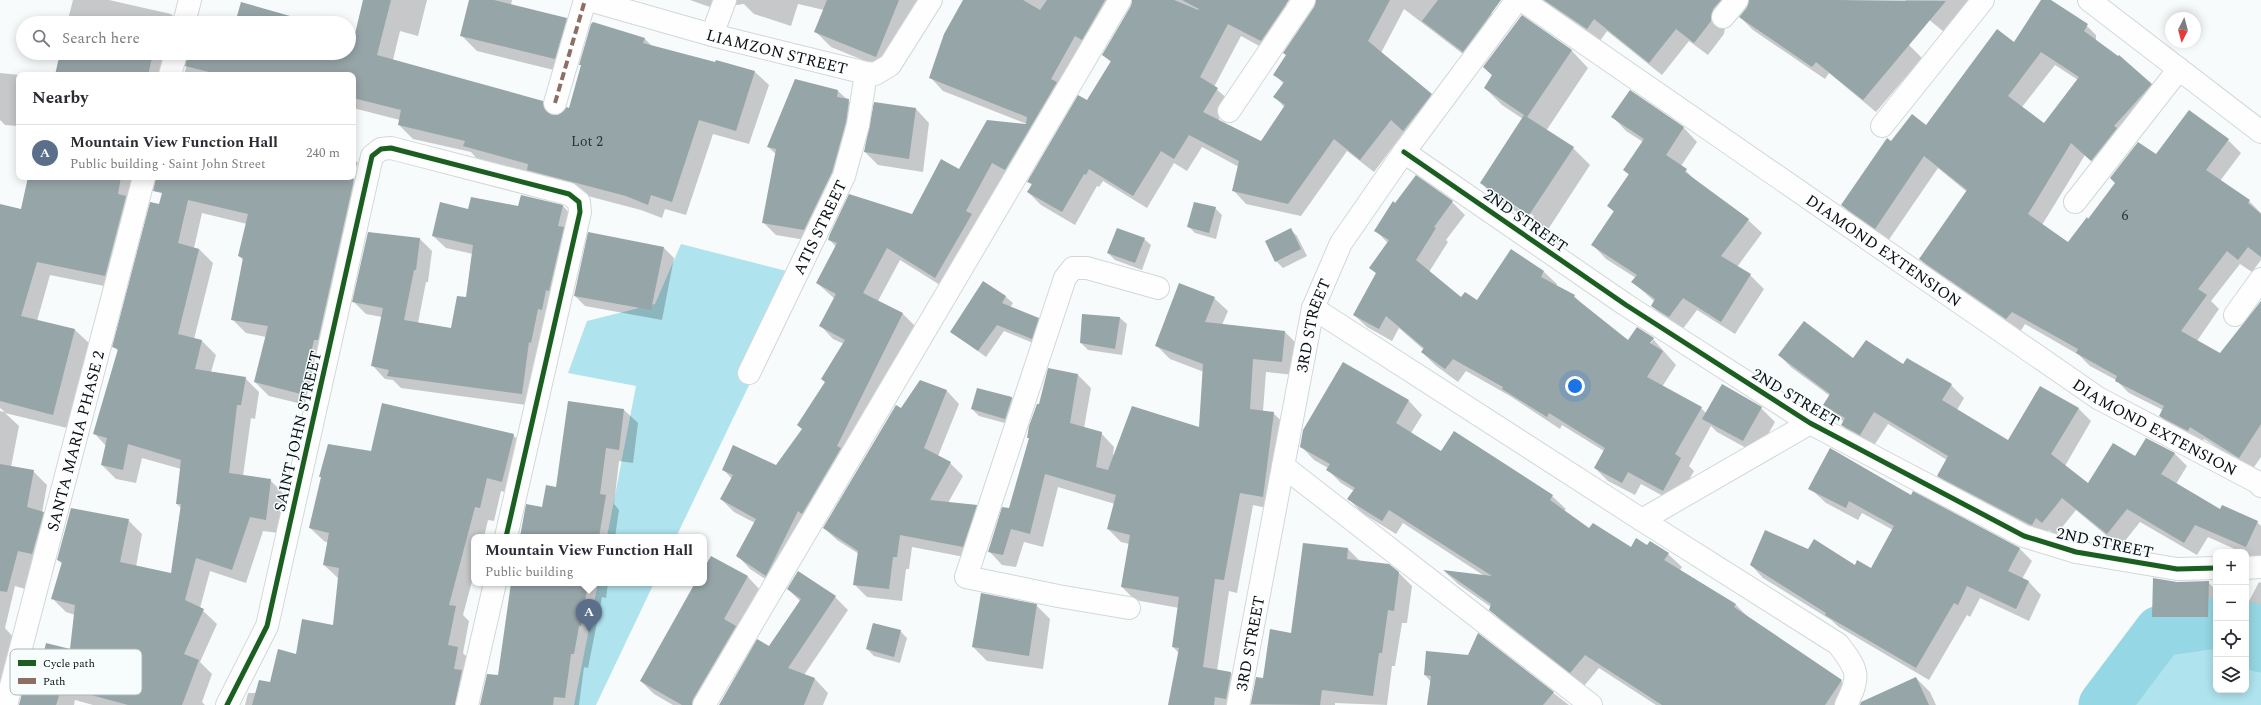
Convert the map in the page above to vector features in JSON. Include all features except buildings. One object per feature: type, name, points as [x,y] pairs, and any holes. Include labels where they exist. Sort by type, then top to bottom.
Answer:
[{"type":"street","points":[[186,16],[190,0]]},
{"type":"street","points":[[712,35],[725,0]]},
{"type":"street","name":"LIAMZON STREET","points":[[592,1],[712,35],[875,74],[890,65],[931,0]]},
{"type":"street","points":[[704,705],[1120,0]]},
{"type":"street","points":[[1229,111],[1304,0]]},
{"type":"street","name":"3RD STREET","points":[[1238,705],[1314,308],[1341,243],[1404,152],[1517,0]]},
{"type":"street","name":"DIAMOND EXTENSION","points":[[1522,0],[2098,398],[2260,482]]},
{"type":"street","points":[[1723,17],[1738,0]]},
{"type":"street","points":[[1882,126],[1983,0]]},
{"type":"street","points":[[2089,0],[2261,132]]},
{"type":"street","points":[[555,103],[592,1]]},
{"type":"street","points":[[171,72],[174,60]]},
{"type":"street","points":[[2075,202],[2179,69]]},
{"type":"street","name":"ATIS STREET","points":[[749,373],[844,176],[858,125],[866,73]]},
{"type":"street","name":"SAINT JOHN STREET","points":[[227,705],[267,626],[372,156],[381,149],[391,148],[569,194],[579,202],[580,212],[507,534]]},
{"type":"street","name":"2ND STREET","points":[[1404,152],[1626,305],[1810,423],[2024,536],[2076,552],[2162,567],[2177,569],[2213,568]]},
{"type":"street","name":"SANTA MARIA PHASE 2","points":[[21,649],[143,180]]},
{"type":"street","points":[[1129,608],[1058,596],[966,576],[1065,278],[1073,268],[1087,268],[1158,288]]},
{"type":"street","points":[[2235,315],[2261,279]]},
{"type":"street","points":[[1314,308],[1642,520],[1838,644],[1856,669],[1857,678],[1846,705]]},
{"type":"street","points":[[1642,520],[1810,423]]},
{"type":"street","points":[[1283,466],[1591,705]]},
{"type":"street","points":[[2249,568],[2261,567]]},
{"type":"street","points":[[467,705],[494,586]]},
{"type":"street","name":"SANTA MARIA PHASE 2","points":[[6,705],[10,690]]},
{"type":"shaded area","points":[[681,244],[802,275],[677,534],[608,534],[636,386],[568,373],[587,321],[655,304]]},
{"type":"shaded area","points":[[597,586],[653,586],[596,705],[574,705]]},
{"type":"shaded area","points":[[2210,630],[2213,630],[2213,693],[2249,693],[2249,648],[2261,665],[2261,705],[2128,705],[2161,647]]},
{"type":"waterway","points":[[2104,705],[2160,631],[2213,623]]},
{"type":"waterway","points":[[2249,628],[2251,628],[2261,647]]},
{"type":"marked path","points":[[555,103],[585,0]]},
{"type":"cycle path","points":[[227,705],[267,626],[372,156],[381,149],[391,148],[569,194],[579,202],[580,212],[507,534]]},
{"type":"cycle path","points":[[1404,152],[1626,305],[1810,423],[2024,536],[2076,552],[2177,569],[2213,568]]},
{"type":"place","name":"Mountain View Function Hall","points":[[589,632]]}]
